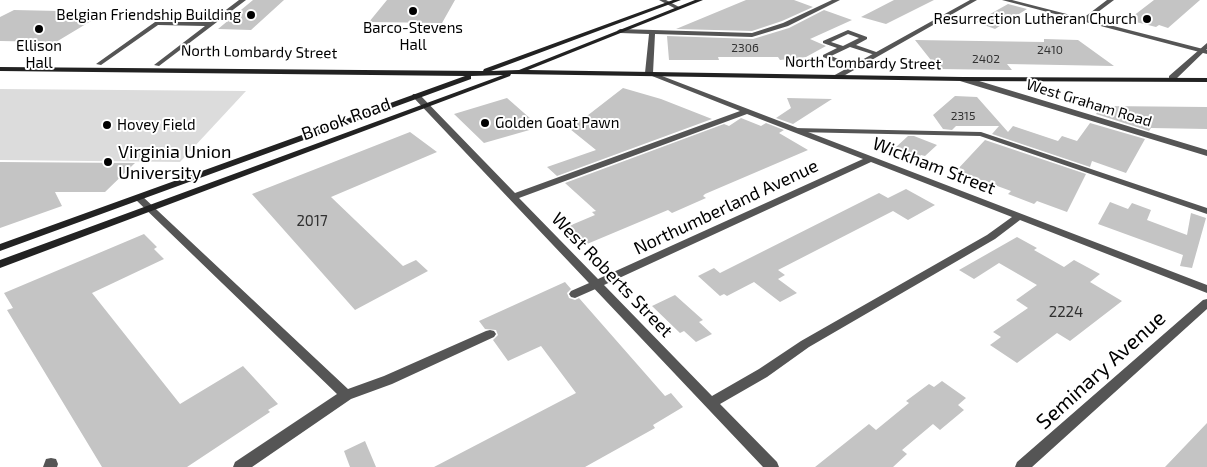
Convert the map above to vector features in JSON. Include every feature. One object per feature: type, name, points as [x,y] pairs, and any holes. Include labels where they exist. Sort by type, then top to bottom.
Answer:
[{"type":"main road","name":"Brook Road","points":[[0,248],[678,0]]},
{"type":"main road","name":"Brook Road","points":[[0,264],[150,207],[426,107],[700,0]]},
{"type":"main road","name":"North Lombardy Street","points":[[0,63],[491,68],[518,72]]},
{"type":"main road","name":"North Lombardy Street","points":[[0,69],[476,74],[518,72],[649,73],[963,79],[1172,78],[1207,80]]},
{"type":"street","points":[[158,65],[243,0]]},
{"type":"street","points":[[662,0],[678,8]]},
{"type":"street","points":[[620,31],[752,35],[794,22],[837,0]]},
{"type":"street","points":[[837,76],[974,0]]},
{"type":"street","points":[[1005,0],[1205,49]]},
{"type":"street","points":[[1084,20],[1111,0]]},
{"type":"street","points":[[99,64],[158,24],[210,24]]},
{"type":"street","points":[[649,73],[652,32]]},
{"type":"street","points":[[843,48],[825,42],[848,32],[864,38],[843,48],[825,56],[853,67]]},
{"type":"street","points":[[851,44],[877,54]]},
{"type":"street","points":[[1172,78],[1205,49]]},
{"type":"street","name":"Wickham Street","points":[[649,73],[1207,289]]},
{"type":"street","name":"West Graham Road","points":[[963,79],[1207,153]]},
{"type":"street","name":"West Roberts Street","points":[[416,96],[772,467]]},
{"type":"street","points":[[513,197],[747,111]]},
{"type":"street","points":[[796,130],[981,134],[1207,212]]},
{"type":"street","name":"Northumberland Avenue","points":[[575,294],[870,159]]},
{"type":"street","points":[[139,198],[346,395]]},
{"type":"street","points":[[711,403],[763,373],[805,344],[991,237],[1019,216]]},
{"type":"street","name":"Seminary Avenue","points":[[1022,467],[1207,303]]},
{"type":"street","points":[[240,467],[346,395],[388,380],[490,334]]},
{"type":"shaded area","name":"Hovey Field","points":[[0,89],[246,91],[180,162],[0,160]]},
{"type":"building","name":"Belgian Friendship Building","points":[[253,0],[284,0],[251,30],[218,29]]},
{"type":"building","name":"Barco-Stevens Hall","points":[[387,0],[455,0],[442,23],[369,22]]},
{"type":"building","points":[[746,0],[794,0],[813,7],[782,21],[752,31],[676,29]]},
{"type":"building","points":[[894,0],[934,0],[886,24],[861,17]]},
{"type":"building","points":[[1154,0],[1200,0],[1168,28],[1128,20]]},
{"type":"building","points":[[1008,4],[1027,9],[995,29],[976,22]]},
{"type":"building","name":"Ellison Hall","points":[[14,10],[106,12],[56,42],[0,41],[0,17]]},
{"type":"building","points":[[824,10],[852,20],[810,39],[826,46],[806,57],[780,60],[778,57],[718,57],[719,60],[669,60],[667,36],[753,39],[789,28]]},
{"type":"building","points":[[1044,39],[1078,40],[1114,66],[1007,64],[1012,70],[938,69],[915,40],[1044,42]]},
{"type":"building","points":[[623,88],[661,99],[712,119],[557,176],[547,167],[596,150],[565,125],[583,119]]},
{"type":"building","points":[[955,96],[977,97],[1008,132],[1013,126],[1058,141],[1062,136],[1077,141],[1090,123],[1145,139],[1126,173],[1092,161],[1090,167],[992,134],[999,126],[956,126],[952,130],[943,129],[933,115]]},
{"type":"building","points":[[507,98],[540,127],[484,143],[454,114]]},
{"type":"building","points":[[787,98],[832,99],[793,124],[776,118],[791,108]]},
{"type":"building","points":[[1102,106],[1207,107],[1207,129],[1151,128],[1149,131],[1096,114]]},
{"type":"building","points":[[741,118],[761,126],[766,123],[784,130],[779,133],[808,150],[705,194],[703,196],[706,198],[672,213],[668,210],[587,244],[569,226],[595,215],[592,212],[596,211],[565,183],[724,124],[729,126]]},
{"type":"building","points":[[410,132],[437,152],[331,197],[403,266],[416,260],[428,271],[355,310],[252,194]]},
{"type":"building","points":[[908,136],[914,136],[937,145],[925,156],[921,155],[917,159],[895,151],[897,149],[895,148]]},
{"type":"building","points":[[985,140],[1086,174],[1067,212],[1037,201],[1034,204],[1008,194],[1011,191],[956,171]]},
{"type":"building","points":[[0,162],[135,163],[105,192],[55,192],[62,206],[0,228]]},
{"type":"building","points":[[906,189],[935,205],[908,220],[893,211],[778,270],[785,275],[778,279],[797,293],[780,302],[754,282],[727,296],[724,294],[720,296],[698,276],[714,268],[720,273],[879,193],[888,198]]},
{"type":"building","points":[[1110,202],[1128,209],[1132,203],[1151,210],[1147,220],[1187,235],[1191,213],[1206,218],[1192,268],[1180,266],[1183,255],[1098,224]]},
{"type":"building","points":[[144,234],[157,247],[154,249],[164,259],[92,293],[180,404],[243,366],[278,404],[268,410],[270,412],[187,467],[102,467],[7,310],[13,308],[4,293]]},
{"type":"building","points":[[1017,237],[1037,248],[1034,250],[1064,267],[1074,260],[1100,274],[1090,282],[1122,301],[1070,341],[1057,333],[1017,363],[990,345],[1001,337],[993,332],[1028,308],[1016,300],[1037,285],[999,263],[974,279],[959,270]]},
{"type":"building","points":[[565,282],[571,289],[567,293],[569,298],[575,300],[579,298],[665,396],[671,393],[683,407],[653,425],[655,428],[585,467],[434,467],[576,393],[541,346],[508,361],[493,340],[498,335],[496,330],[485,329],[479,321]]},
{"type":"building","points":[[675,295],[703,320],[699,322],[712,334],[696,342],[684,331],[680,333],[652,306]]},
{"type":"building","points":[[942,381],[966,398],[958,405],[964,410],[940,430],[933,424],[902,450],[907,454],[893,467],[815,467],[869,424],[876,430],[909,403],[906,401],[929,384],[934,387]]},
{"type":"building","points":[[1207,423],[1207,467],[1165,467]]},
{"type":"building","points":[[365,441],[376,467],[350,467],[344,451]]},
{"type":"place","name":"Barco-Stevens Hall","points":[[413,11]]},
{"type":"place","name":"Belgian Friendship Building","points":[[251,15]]},
{"type":"place","name":"Resurrection Lutheran Church","points":[[1147,19]]},
{"type":"place","name":"Ellison Hall","points":[[39,29]]},
{"type":"place","name":"Golden Goat Pawn","points":[[485,123]]},
{"type":"place","name":"Hovey Field","points":[[107,125]]},
{"type":"place","name":"Virginia Union University","points":[[108,162]]}]
